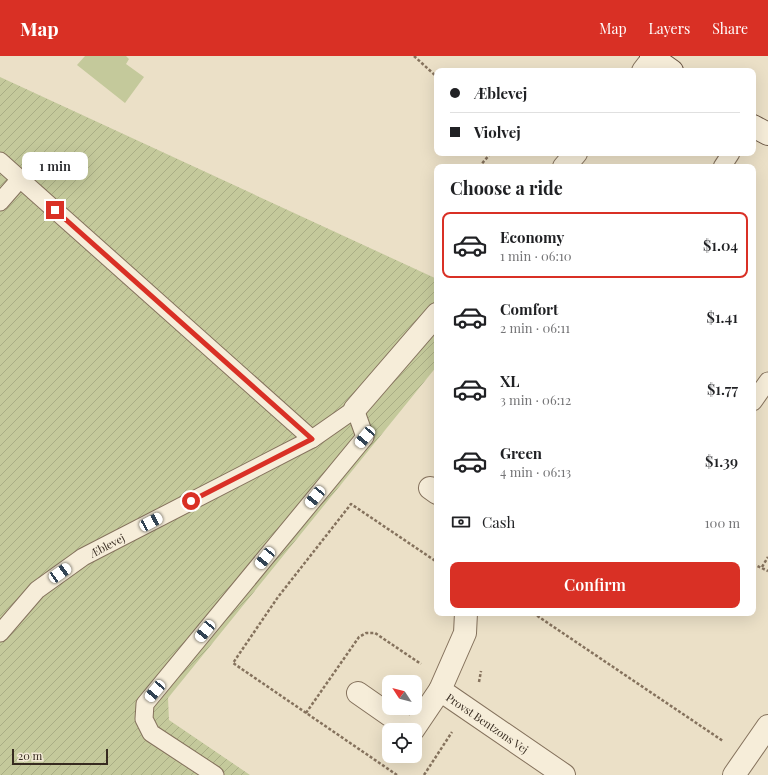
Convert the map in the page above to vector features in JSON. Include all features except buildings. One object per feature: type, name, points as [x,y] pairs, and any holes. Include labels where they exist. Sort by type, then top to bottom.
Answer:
[{"type":"street","points":[[649,62],[664,68]]},
{"type":"street","points":[[756,128],[768,134]]},
{"type":"street","points":[[567,164],[573,156]]},
{"type":"street","points":[[355,410],[434,318]]},
{"type":"street","name":"Provst Bentzons Vej","points":[[466,616],[465,633],[442,685],[564,775]]},
{"type":"street","points":[[421,723],[442,685]]},
{"type":"street","points":[[358,693],[402,723]]},
{"type":"street","points":[[734,775],[768,726]]},
{"type":"lane","points":[[0,161],[312,439]]},
{"type":"lane","points":[[0,202],[20,179]]},
{"type":"lane","points":[[756,398],[768,381]]},
{"type":"lane","points":[[215,775],[151,733],[144,719],[145,704],[365,437],[355,410]]},
{"type":"lane","name":"Æblevej","points":[[0,633],[37,590],[84,557],[312,439],[355,410]]},
{"type":"path","points":[[414,56],[434,73]]},
{"type":"path","points":[[482,164],[488,156]]},
{"type":"path","points":[[397,775],[233,663],[278,597],[351,504],[434,560]]},
{"type":"path","points":[[762,567],[768,557]]},
{"type":"path","points":[[756,565],[768,571]]},
{"type":"path","points":[[536,616],[746,757]]},
{"type":"path","points":[[306,713],[359,637],[366,633],[375,633],[442,685]]},
{"type":"green space","points":[[85,56],[126,56],[129,59],[126,64],[144,77],[125,103],[77,65]]},
{"type":"green space","points":[[0,77],[434,278],[434,370],[168,698],[169,720],[250,775],[0,775]]},
{"type":"route","points":[[55,210],[312,439],[191,501]]}]
